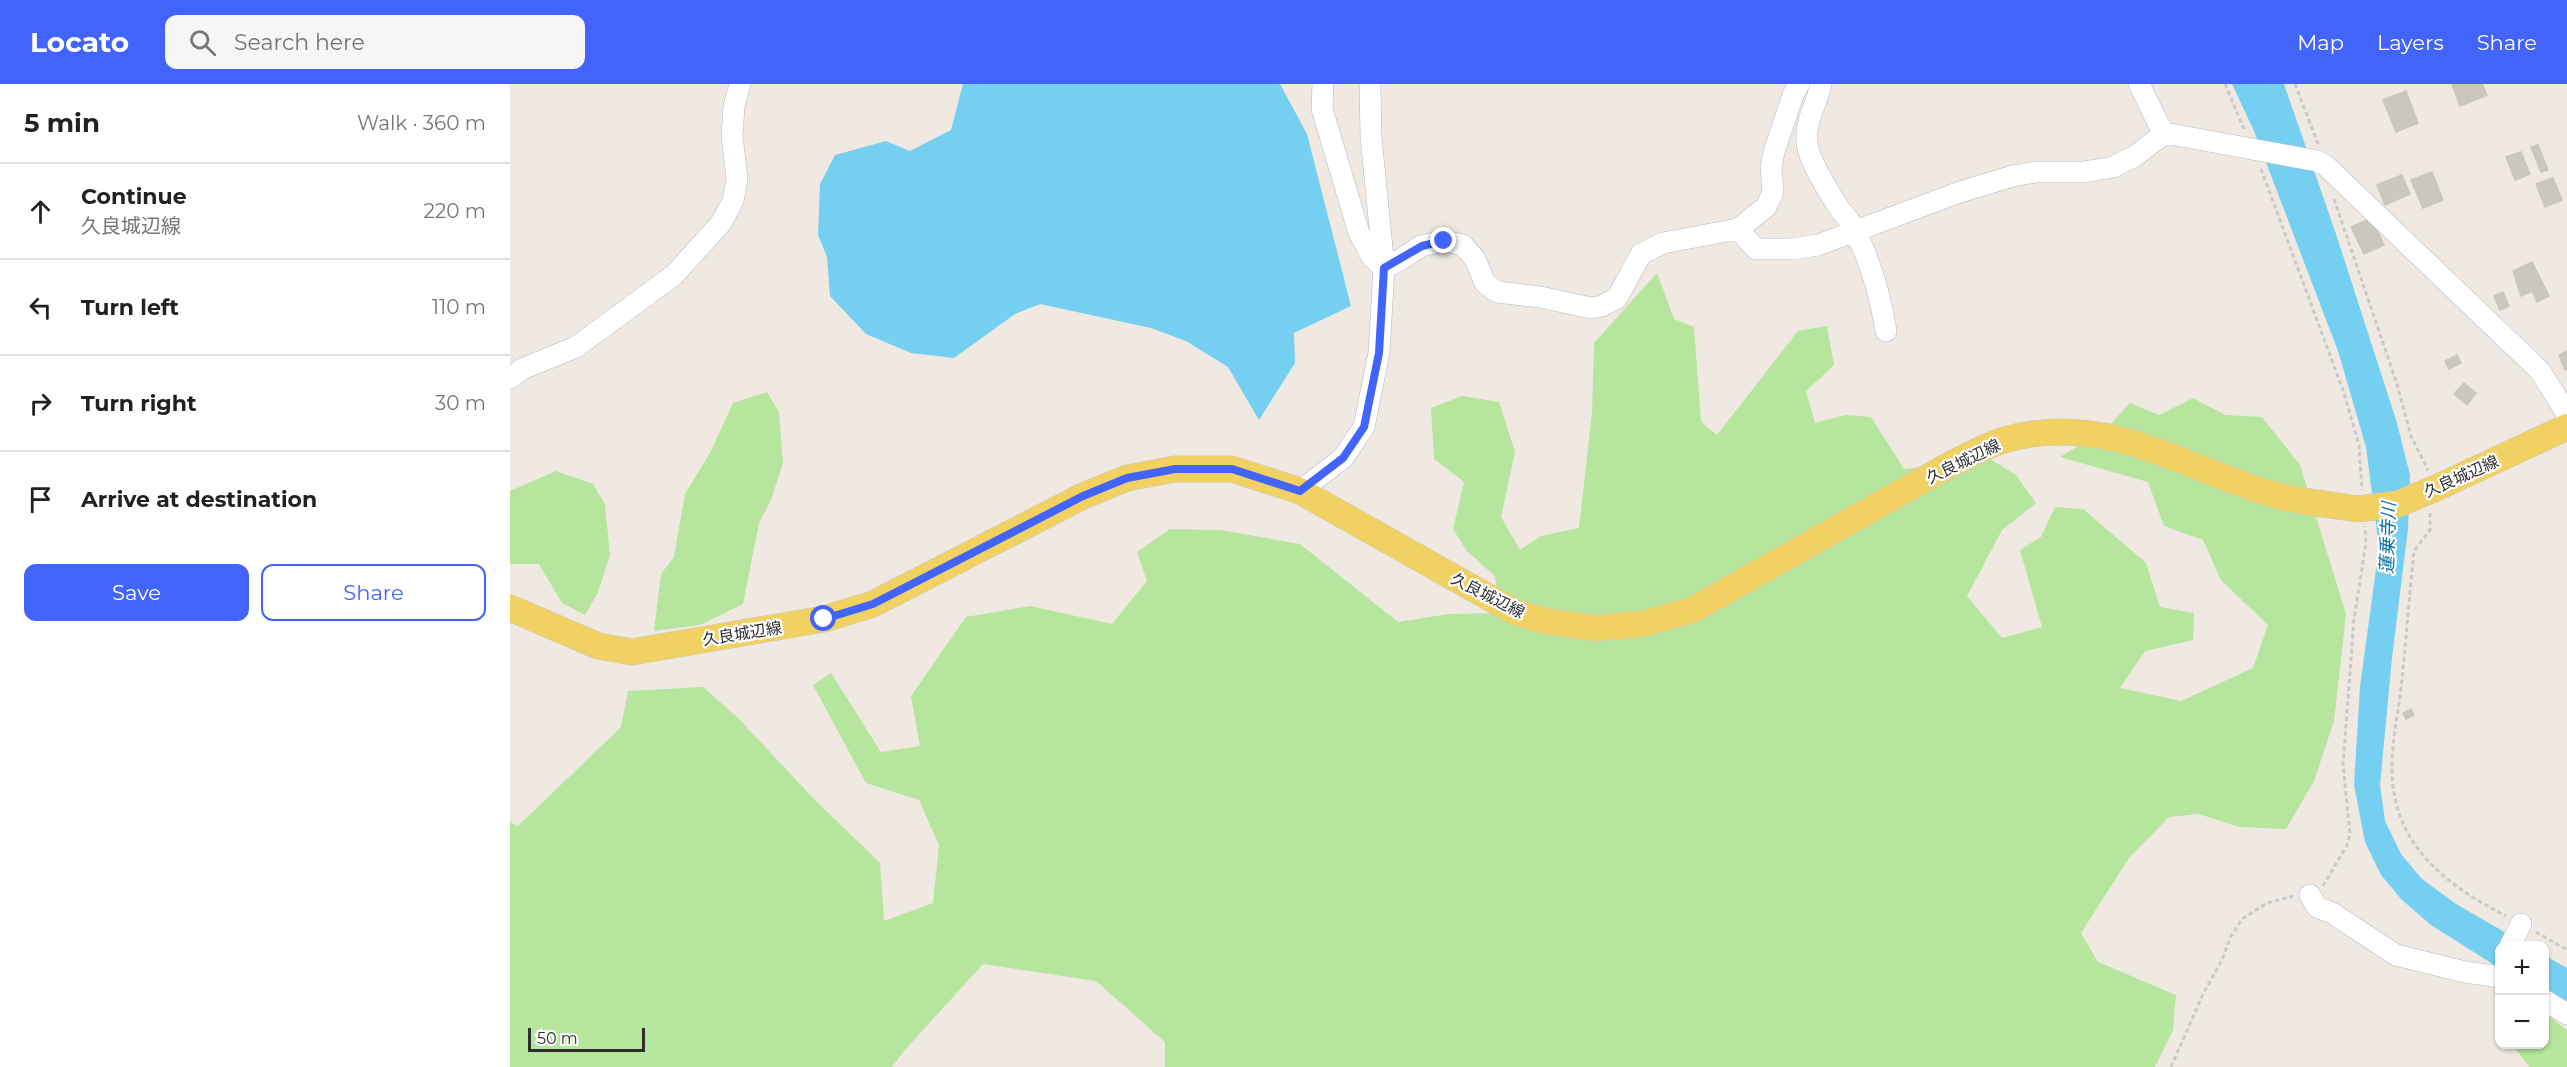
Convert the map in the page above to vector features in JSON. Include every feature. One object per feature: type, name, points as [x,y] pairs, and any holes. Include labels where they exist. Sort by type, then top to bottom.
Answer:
[{"type":"main road","name":"久良城辺線","points":[[510,609],[597,646],[632,652],[824,619],[873,604],[1083,496],[1127,478],[1175,469],[1232,469],[1300,491],[1515,612],[1545,621],[1594,628],[1642,624],[1692,610],[1955,462],[2001,441],[2049,433],[2089,433],[2133,441],[2269,494],[2361,510],[2398,504],[2432,492],[2567,427]]},
{"type":"street","points":[[510,378],[522,369],[576,347],[658,287],[674,275],[721,223],[733,201],[737,179],[732,136],[734,105],[740,84]]},
{"type":"street","points":[[1323,84],[1322,109],[1359,233],[1372,257],[1384,268]]},
{"type":"street","points":[[1300,491],[1343,458],[1364,427],[1379,353],[1384,268],[1371,137],[1369,84]]},
{"type":"street","points":[[1384,268],[1422,246],[1444,241],[1463,245],[1475,259],[1485,283],[1497,292],[1540,297],[1591,308],[1602,306],[1617,298],[1641,254],[1663,243],[1738,229],[1766,207],[1773,192],[1771,167],[1774,152],[1793,95],[1799,84]]},
{"type":"street","points":[[1821,84],[1807,122],[1807,144],[1830,191],[1855,232],[1876,283],[1886,331]]},
{"type":"street","points":[[2139,84],[2159,125],[2165,132],[2321,163],[2540,371],[2567,414]]},
{"type":"street","points":[[1738,229],[1756,249],[1792,249],[1818,245],[1960,192],[2013,176],[2035,172],[2084,172],[2113,167],[2134,156],[2165,132]]},
{"type":"street","points":[[2310,895],[2317,907],[2332,913],[2396,955],[2465,972],[2495,971]]},
{"type":"street","points":[[2549,1003],[2567,1014]]},
{"type":"path","points":[[2171,1067],[2203,994],[2241,919],[2267,903],[2290,896],[2310,895],[2319,891],[2331,875],[2347,845],[2350,834],[2343,765],[2354,619],[2366,543],[2361,510],[2359,446],[2344,393],[2256,150],[2225,84]]},
{"type":"path","points":[[2295,84],[2397,384],[2410,436],[2428,469],[2432,492],[2430,530],[2414,551],[2392,766],[2396,805],[2403,825],[2419,852],[2442,877],[2517,933],[2567,950]]},
{"type":"green space","points":[[1657,273],[1674,319],[1694,327],[1701,422],[1717,435],[1798,331],[1827,326],[1834,365],[1806,391],[1815,423],[1845,415],[1871,417],[1904,469],[1934,466],[1969,446],[2016,475],[2036,503],[2002,530],[1967,596],[2002,638],[2042,627],[2020,550],[2041,537],[2055,507],[2083,509],[2146,563],[2160,607],[2194,613],[2193,640],[2145,651],[2120,688],[2181,701],[2253,668],[2268,625],[2221,580],[2203,540],[2164,526],[2148,482],[2060,457],[2106,429],[2130,403],[2159,415],[2193,398],[2225,415],[2262,417],[2300,465],[2346,614],[2334,721],[2314,781],[2286,829],[2239,827],[2199,814],[2169,817],[2129,858],[2081,933],[2098,962],[2176,995],[2173,1030],[2155,1067],[1165,1067],[1165,1042],[1096,981],[983,964],[892,1067],[510,1067],[510,822],[518,826],[621,727],[628,691],[703,687],[738,718],[813,798],[880,863],[884,921],[933,903],[939,845],[919,800],[866,783],[813,685],[831,673],[881,752],[920,746],[911,696],[966,617],[1030,606],[1112,624],[1147,581],[1137,552],[1170,529],[1220,530],[1300,544],[1398,622],[1449,614],[1500,613],[1495,576],[1467,551],[1453,529],[1464,482],[1434,459],[1431,408],[1462,396],[1499,402],[1515,452],[1501,517],[1520,550],[1541,536],[1579,528],[1592,413],[1594,343]]},
{"type":"green space","points":[[767,392],[779,412],[783,463],[771,500],[759,523],[743,604],[700,625],[654,631],[661,574],[674,557],[685,494],[710,453],[733,403]]},
{"type":"green space","points":[[556,471],[593,484],[605,504],[610,555],[598,592],[585,615],[562,603],[539,564],[510,564],[510,491]]},
{"type":"green space","points":[[2549,1016],[2567,1030],[2567,1067],[2530,1067],[2515,1049],[2549,1049]]},
{"type":"water","points":[[963,84],[1280,84],[1307,134],[1351,306],[1294,333],[1295,363],[1259,420],[1228,367],[1186,341],[1151,328],[1040,304],[1015,314],[954,358],[911,353],[866,334],[830,296],[827,257],[818,235],[820,184],[835,155],[886,141],[910,151],[951,130]]},
{"type":"water","name":"蓮乗寺川","points":[[2232,84],[2284,84],[2337,237],[2397,423],[2410,475],[2408,529],[2392,658],[2380,785],[2385,821],[2401,854],[2422,879],[2456,904],[2520,941],[2495,941],[2495,965],[2431,925],[2402,900],[2381,875],[2365,842],[2354,785],[2360,687],[2379,547],[2366,447],[2338,351],[2254,131]]},
{"type":"water","points":[[2549,958],[2567,968],[2567,1008],[2549,997]]},
{"type":"building","points":[[2452,84],[2482,84],[2487,95],[2460,106]]},
{"type":"building","points":[[2406,91],[2418,123],[2396,132],[2383,100]]},
{"type":"building","points":[[2538,145],[2548,170],[2541,172],[2531,147]]},
{"type":"building","points":[[2521,152],[2530,174],[2515,180],[2506,157]]},
{"type":"building","points":[[2432,172],[2443,200],[2423,208],[2411,180]]},
{"type":"building","points":[[2402,175],[2410,194],[2385,205],[2377,185]]},
{"type":"building","points":[[2553,178],[2562,200],[2545,207],[2536,184]]},
{"type":"building","points":[[2371,218],[2384,245],[2364,254],[2351,227]]},
{"type":"building","points":[[2532,262],[2549,296],[2537,302],[2532,291],[2521,296],[2513,271]]},
{"type":"building","points":[[2503,292],[2509,306],[2500,310],[2494,296]]},
{"type":"building","points":[[2567,351],[2567,369],[2565,370],[2559,355]]},
{"type":"building","points":[[2457,355],[2461,363],[2449,369],[2445,361]]},
{"type":"building","points":[[2464,383],[2476,393],[2467,405],[2454,394]]},
{"type":"building","points":[[2411,709],[2414,715],[2406,719],[2403,713]]},
{"type":"route","points":[[824,619],[873,604],[1083,496],[1127,478],[1175,469],[1232,469],[1300,491],[1320,478],[1343,458],[1364,427],[1379,353],[1384,268],[1422,246],[1444,241]]}]
